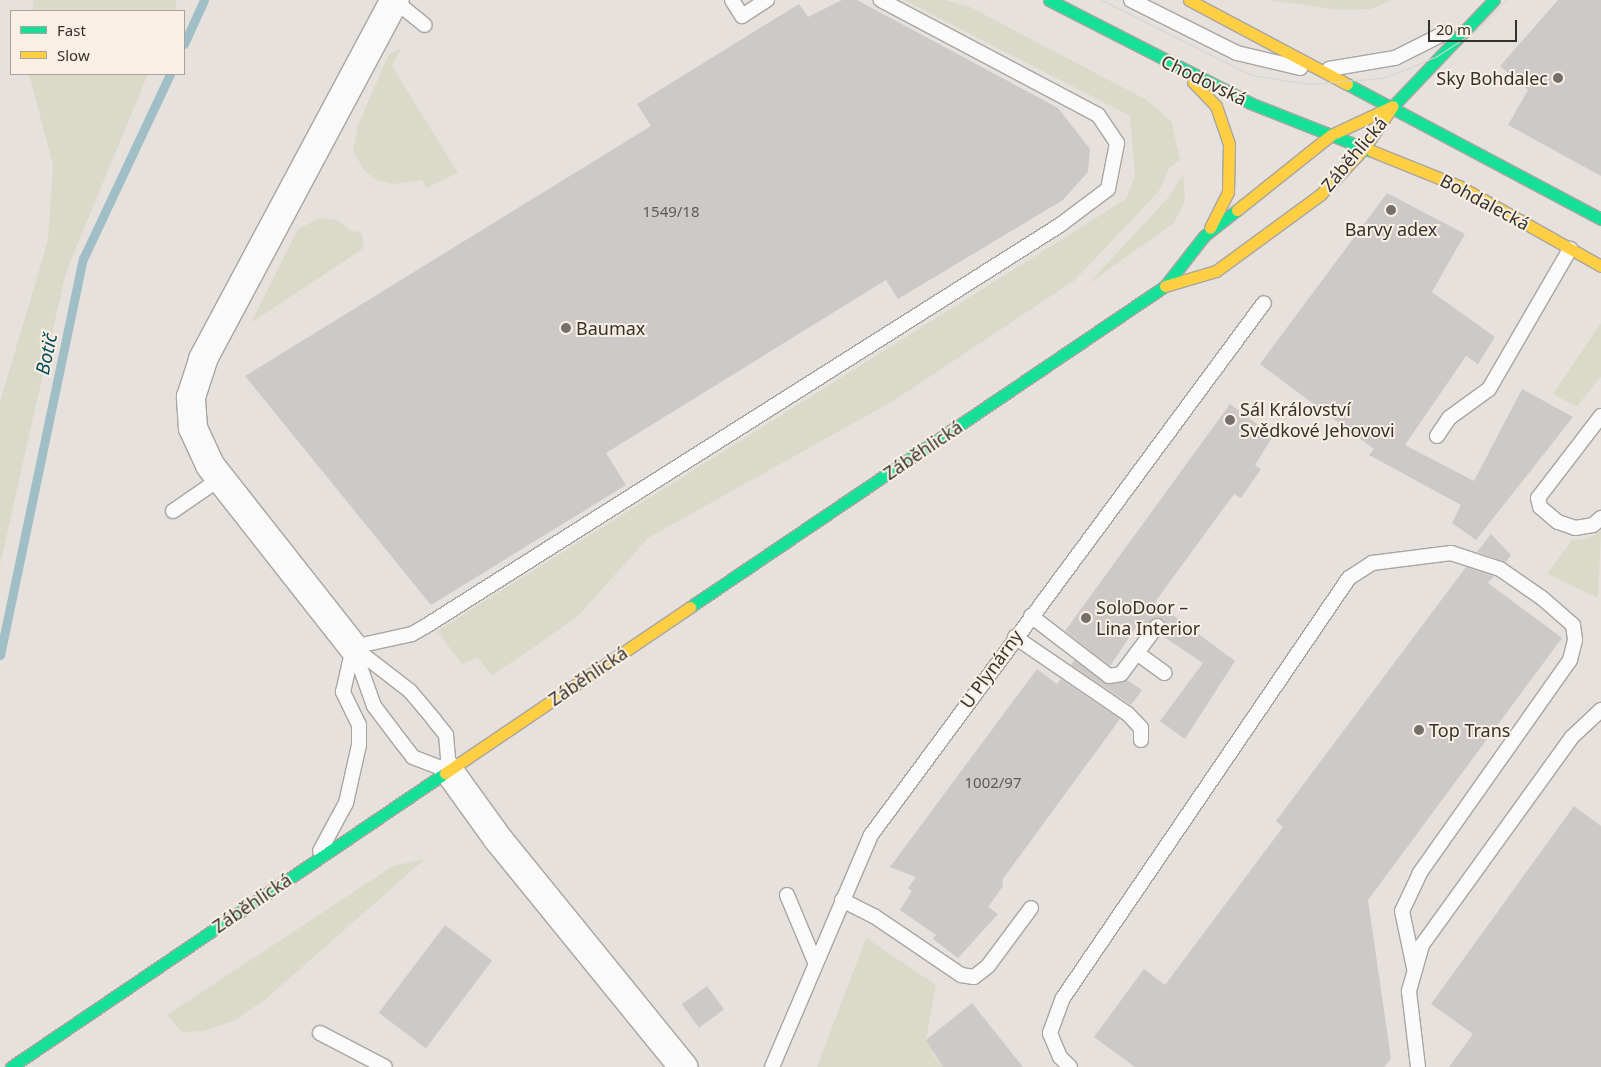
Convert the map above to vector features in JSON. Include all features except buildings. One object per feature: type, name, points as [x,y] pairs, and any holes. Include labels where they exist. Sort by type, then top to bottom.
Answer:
[{"type":"street","points":[[353,647],[221,478],[193,428],[191,397],[204,359],[395,0]]},
{"type":"street","name":"Chodovská","points":[[1050,0],[1180,69],[1250,103],[1365,147]]},
{"type":"street","points":[[1189,0],[1393,106],[1601,219]]},
{"type":"street","points":[[1393,106],[1494,0]]},
{"type":"street","points":[[1180,69],[1216,106],[1229,144],[1228,192],[1204,236]]},
{"type":"street","name":"Záběhlická","points":[[1165,286],[1204,236],[1331,135],[1393,106]]},
{"type":"street","name":"Záběhlická","points":[[10,1067],[1165,286],[1216,271],[1320,195],[1365,147],[1393,106]]},
{"type":"street","name":"Bohdalecká","points":[[1365,147],[1459,186],[1601,266]]},
{"type":"street","points":[[449,771],[498,839],[683,1067]]},
{"type":"lane","points":[[395,0],[425,25]]},
{"type":"lane","points":[[732,0],[742,16],[767,0]]},
{"type":"lane","points":[[353,647],[412,634],[426,626],[1060,225],[1108,189],[1117,143],[1098,115],[880,0]]},
{"type":"lane","points":[[1131,0],[1237,53],[1284,66],[1318,68],[1370,64],[1410,52],[1437,38],[1486,0]]},
{"type":"lane","points":[[1437,436],[1449,418],[1489,389],[1570,248]]},
{"type":"lane","name":"U Plynárny","points":[[772,1067],[815,962],[871,835],[1030,616],[1264,303]]},
{"type":"lane","points":[[1601,416],[1538,498],[1540,507],[1558,522],[1576,528],[1593,525],[1601,518]]},
{"type":"lane","points":[[174,512],[221,478]]},
{"type":"lane","points":[[1070,1067],[1060,1056],[1050,1033],[1063,998],[1349,578],[1372,563],[1451,553],[1500,569],[1542,598],[1572,625],[1575,640],[1570,660],[1420,872],[1402,911],[1414,968]]},
{"type":"lane","points":[[1030,616],[1109,676],[1121,674],[1157,626]]},
{"type":"lane","points":[[1015,637],[1128,714],[1141,728],[1141,740]]},
{"type":"lane","points":[[353,647],[410,691],[446,735],[449,771],[413,757],[374,706],[353,647]]},
{"type":"lane","points":[[315,861],[346,803],[359,745],[359,725],[343,692],[353,647]]},
{"type":"lane","points":[[1136,653],[1165,673]]},
{"type":"lane","points":[[1418,1067],[1409,1001],[1414,968],[1422,945],[1572,737],[1601,710]]},
{"type":"lane","points":[[788,895],[815,962]]},
{"type":"lane","points":[[842,900],[874,916],[961,975],[974,977],[988,966],[1031,908]]},
{"type":"lane","points":[[320,1033],[385,1067]]},
{"type":"green space","points":[[33,0],[176,0],[176,10],[33,10]]},
{"type":"green space","points":[[904,0],[945,0],[970,7],[1145,99],[1171,121],[1180,160],[1169,168],[1159,191],[1075,280],[893,401],[648,538],[577,617],[492,676],[478,658],[462,664],[437,631],[1126,199],[1135,176],[1130,116]]},
{"type":"green space","points":[[1269,0],[1392,0],[1371,9],[1340,10]]},
{"type":"green space","points":[[401,48],[392,66],[458,173],[426,188],[422,180],[393,184],[376,180],[364,170],[353,151],[358,125],[389,54]]},
{"type":"green space","points":[[29,75],[148,75],[66,272],[0,565],[0,402],[48,240],[53,165]]},
{"type":"green space","points":[[1183,175],[1185,201],[1174,223],[1088,284],[1167,199]]},
{"type":"green space","points":[[320,218],[337,220],[351,231],[361,232],[364,243],[361,250],[251,323],[298,229]]},
{"type":"green space","points":[[1601,323],[1601,377],[1576,407],[1553,394]]},
{"type":"green space","points":[[1601,531],[1598,598],[1547,574],[1572,540],[1585,539]]},
{"type":"green space","points":[[425,859],[267,998],[236,1020],[204,1031],[182,1032],[167,1015],[393,866]]},
{"type":"green space","points":[[866,938],[936,985],[926,1040],[936,1050],[932,1054],[941,1064],[945,1061],[950,1067],[817,1067]]},
{"type":"waterway","name":"Botič","points":[[185,42],[204,0]]},
{"type":"waterway","name":"Botič","points":[[0,655],[83,259],[170,75]]},
{"type":"tram line","points":[[1102,0],[1251,75],[1309,84],[1382,78],[1409,68],[1437,56],[1478,29],[1506,0]]},
{"type":"traffic: fast","points":[[1049,0],[1250,103],[1372,151]]},
{"type":"traffic: fast","points":[[1392,107],[1494,0]]},
{"type":"traffic: fast","points":[[1347,84],[1601,219]]},
{"type":"traffic: fast","points":[[690,607],[1165,286],[1204,236],[1237,210]]},
{"type":"traffic: fast","points":[[11,1067],[445,773]]},
{"type":"traffic: slow","points":[[1189,0],[1347,84]]},
{"type":"traffic: slow","points":[[1193,82],[1216,106],[1229,144],[1228,192],[1210,228]]},
{"type":"traffic: slow","points":[[1237,210],[1331,135],[1393,106]]},
{"type":"traffic: slow","points":[[1165,286],[1216,271],[1320,195],[1365,147],[1392,107]]},
{"type":"traffic: slow","points":[[1372,151],[1459,186],[1601,266]]},
{"type":"traffic: slow","points":[[445,773],[690,607]]},
{"type":"place","name":"Sky Bohdalec","points":[[1558,78]]},
{"type":"place","name":"Barvy adex","points":[[1391,210]]},
{"type":"place","name":"Baumax","points":[[566,328]]},
{"type":"place","name":"Sál Království Svědkové Jehovovi","points":[[1230,420]]},
{"type":"place","name":"SoloDoor – Lina Interior","points":[[1086,618]]},
{"type":"place","name":"Top Trans","points":[[1419,730]]}]
